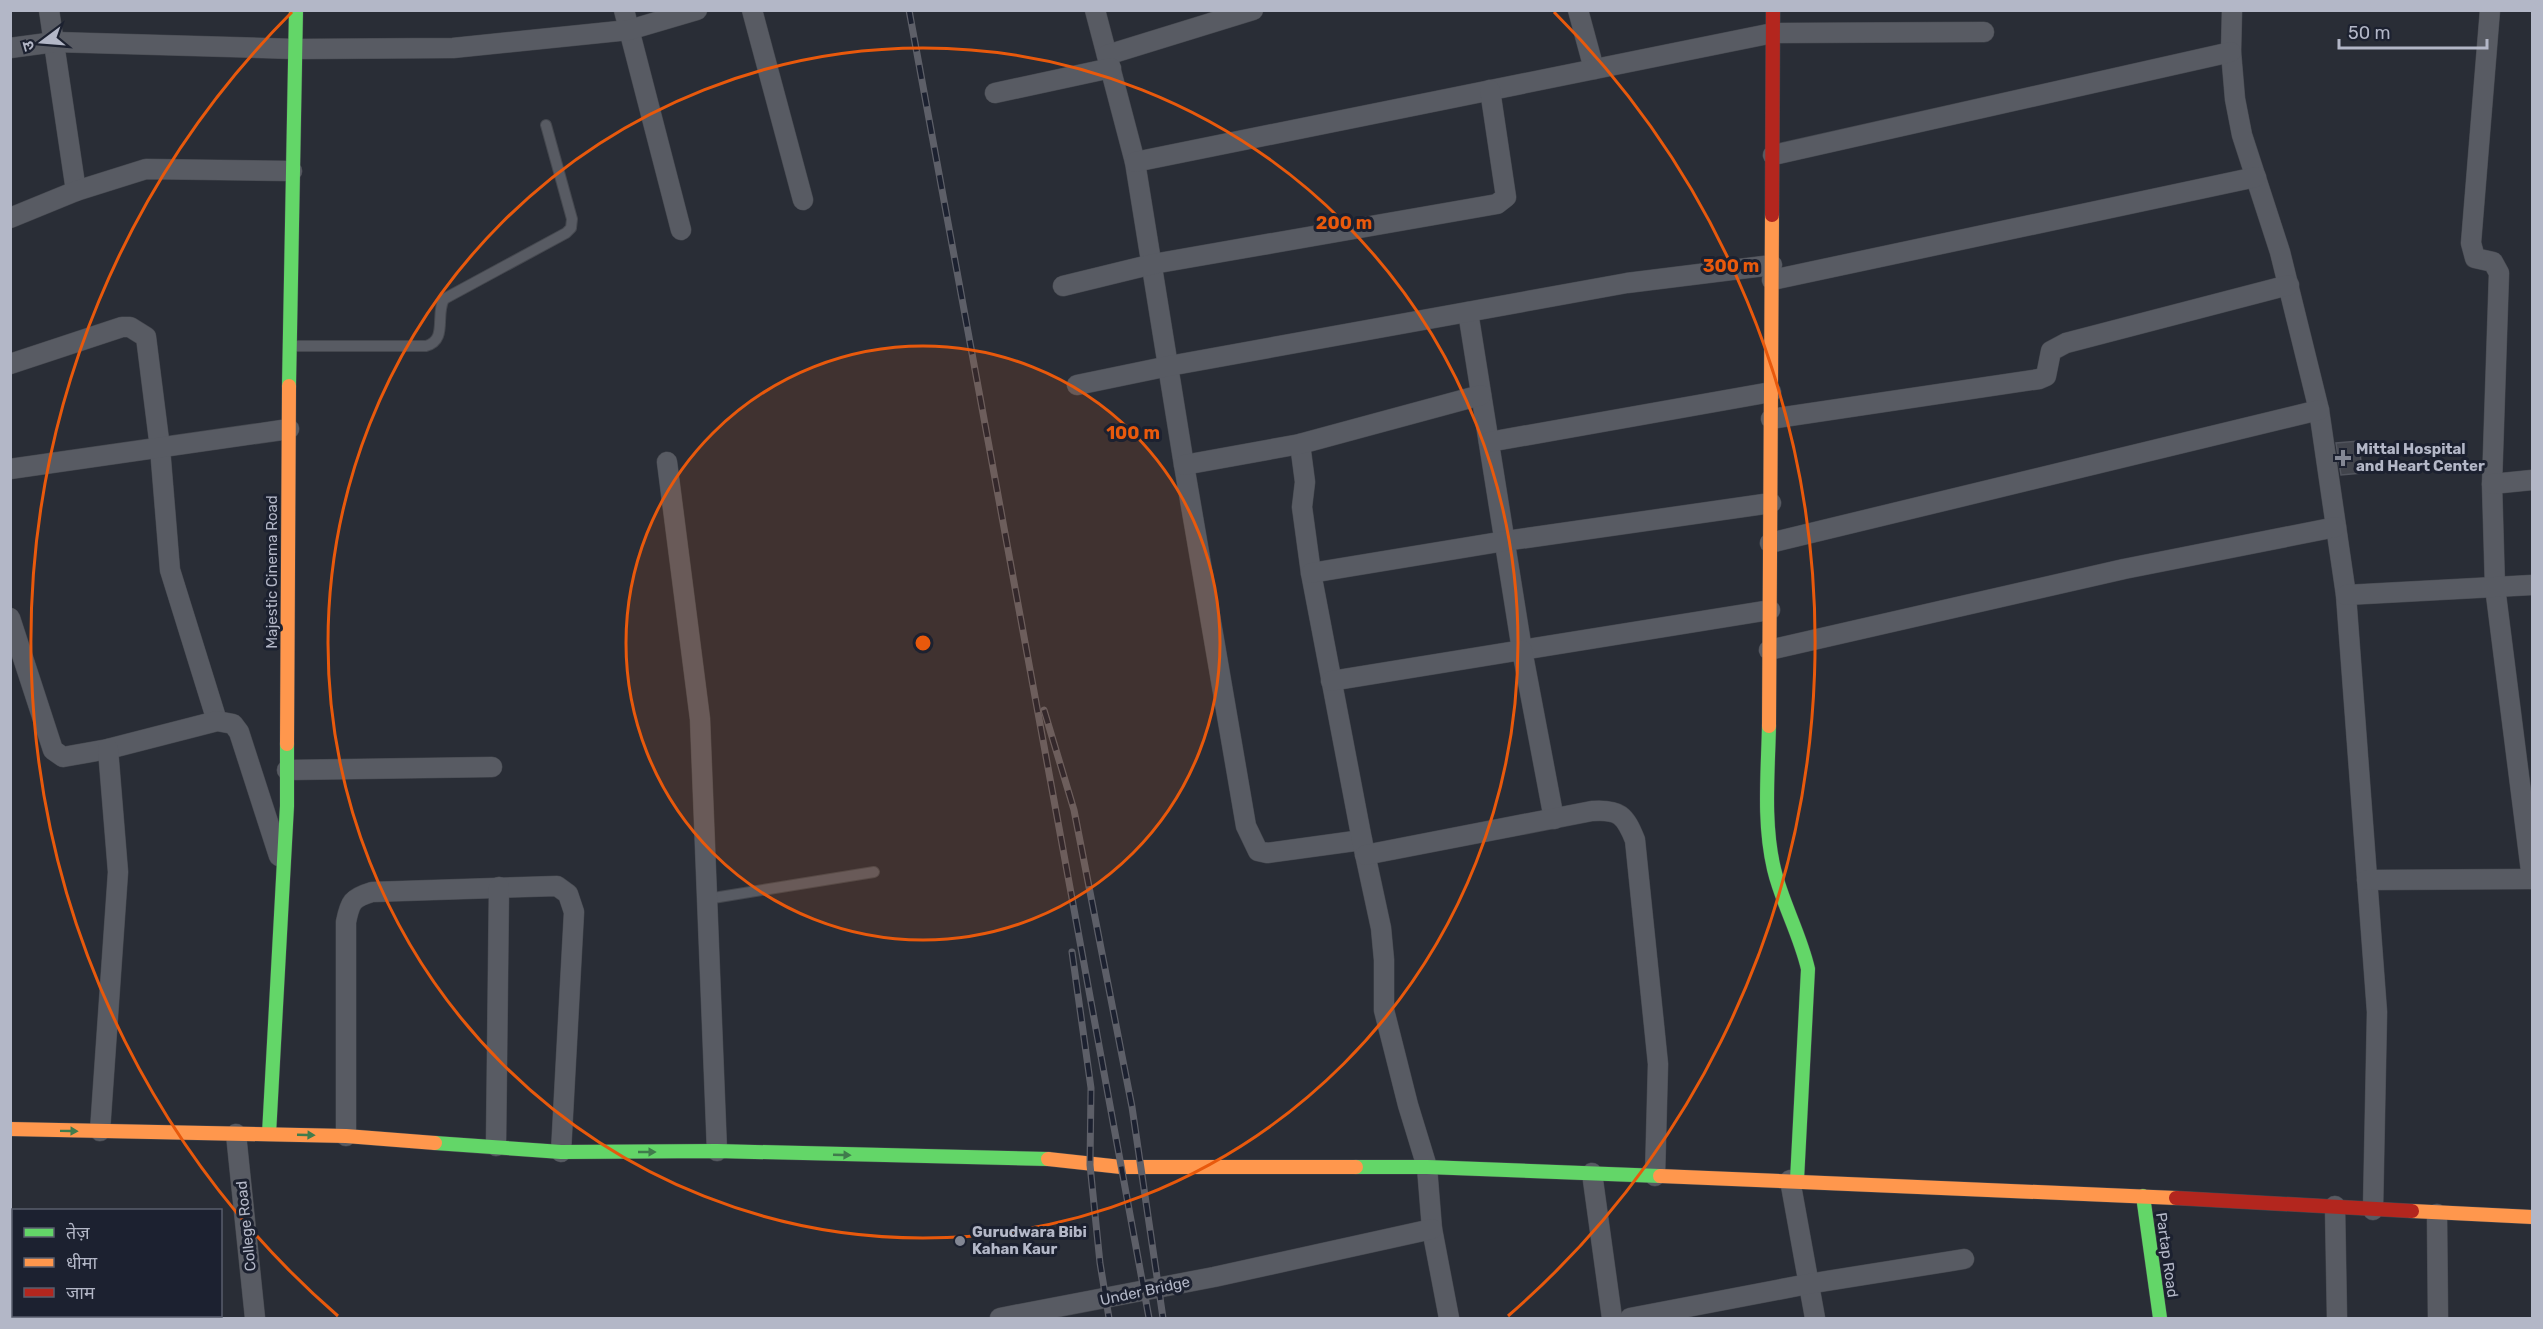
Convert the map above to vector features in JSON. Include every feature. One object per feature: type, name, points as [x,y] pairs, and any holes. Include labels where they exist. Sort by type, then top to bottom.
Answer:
[{"type":"street","points":[[49,10],[76,191]]},
{"type":"street","name":"Majestic Cinema Road","points":[[269,1134],[288,770],[289,429],[296,10]]},
{"type":"street","points":[[624,10],[681,230]]},
{"type":"street","points":[[10,48],[55,42],[295,50],[453,48],[629,30],[697,10]]},
{"type":"street","points":[[752,10],[803,201]]},
{"type":"street","points":[[1095,10],[1135,162],[1184,465],[1244,814],[1251,840],[1258,851],[1266,853],[1363,848],[1554,819],[1592,811],[1610,810],[1621,815],[1628,823],[1635,840],[1658,1064],[1655,1176]]},
{"type":"street","points":[[994,93],[1109,62],[1253,10]]},
{"type":"street","points":[[1578,10],[1594,69]]},
{"type":"street","points":[[1773,10],[1770,851],[1777,879],[1803,944],[1808,969],[1793,1185],[1815,1318]]},
{"type":"street","points":[[2232,10],[2231,52],[2240,126],[2289,285],[2319,410],[2346,595],[2377,1012],[2373,1210]]},
{"type":"street","points":[[2367,880],[2532,879],[2495,587],[2492,484],[2499,273],[2493,262],[2475,258],[2470,243],[2490,10]]},
{"type":"street","points":[[1135,162],[1773,33],[1984,32]]},
{"type":"street","points":[[1773,155],[2231,52]]},
{"type":"street","points":[[1064,286],[1153,264],[1503,201],[1506,190],[1490,90]]},
{"type":"street","points":[[10,218],[76,191],[146,169],[292,171]]},
{"type":"street","points":[[1077,385],[1169,366],[1627,283],[1772,273],[2256,177]]},
{"type":"street","points":[[1771,419],[2039,379],[2046,376],[2051,351],[2066,343],[2289,285]]},
{"type":"street","points":[[1468,312],[1522,650],[1554,819]]},
{"type":"street","points":[[10,364],[123,327],[130,327],[146,337],[149,346],[160,447],[170,570],[217,721]]},
{"type":"street","points":[[1489,442],[1772,392]]},
{"type":"street","points":[[1184,465],[1300,444],[1481,395]]},
{"type":"street","points":[[1770,543],[2319,410]]},
{"type":"street","points":[[10,469],[289,429]]},
{"type":"street","points":[[1300,444],[1305,482],[1302,507],[1311,573],[1363,848],[1381,928],[1384,960],[1384,1011],[1388,1033],[1428,1174],[1432,1228],[1449,1318]]},
{"type":"street","points":[[667,462],[700,719],[714,1158]]},
{"type":"street","points":[[2492,484],[2532,480]]},
{"type":"street","points":[[1311,573],[1505,541],[1771,503]]},
{"type":"street","points":[[1769,650],[2124,568],[2336,527]]},
{"type":"street","points":[[2346,595],[2532,585]]},
{"type":"street","points":[[1331,681],[1770,610]]},
{"type":"street","points":[[10,618],[53,750],[63,757],[108,749],[217,721],[233,724],[239,732],[283,870]]},
{"type":"street","points":[[100,1131],[118,872],[108,749]]},
{"type":"street","points":[[288,770],[492,767]]},
{"type":"street","points":[[346,1136],[346,922],[349,906],[358,896],[372,892],[557,886],[568,894],[572,901],[574,927],[561,1152]]},
{"type":"street","points":[[496,1146],[499,887]]},
{"type":"street","points":[[10,1129],[100,1131],[238,1147],[269,1134],[346,1136],[561,1152],[714,1158]]},
{"type":"street","name":"College Road","points":[[238,1147],[255,1318]]},
{"type":"street","points":[[453,1158],[1040,1158],[1120,1167],[2143,1196],[2532,1230]]},
{"type":"street","points":[[745,1166],[1048,1170],[1210,1181],[1428,1174]]},
{"type":"street","points":[[1593,1180],[1655,1176],[1793,1185],[1980,1204]]},
{"type":"street","points":[[1593,1180],[1612,1318]]},
{"type":"street","name":"Partap Road","points":[[2143,1196],[2160,1318]]},
{"type":"street","points":[[2263,1217],[2373,1210],[2437,1220],[2532,1218]]},
{"type":"street","points":[[2335,1213],[2337,1318]]},
{"type":"street","points":[[2437,1220],[2438,1318]]},
{"type":"street","name":"Under Bridge","points":[[1000,1318],[1214,1277],[1432,1228]]},
{"type":"street","points":[[1630,1318],[1808,1284],[1964,1259]]},
{"type":"lane","points":[[290,346],[426,346],[435,344],[439,338],[439,307],[444,299],[566,233],[571,228],[572,219],[546,125]]},
{"type":"lane","points":[[707,899],[874,872]]},
{"type":"building","points":[[2359,441],[2362,473],[2341,475],[2336,443]]},
{"type":"railway","points":[[909,10],[1149,1318]]},
{"type":"railway","points":[[1044,710],[1074,810],[1132,1107],[1163,1318]]},
{"type":"railway","points":[[1072,952],[1091,1088],[1090,1165],[1100,1263],[1109,1318]]},
{"type":"traffic: fast","points":[[289,386],[296,10]]},
{"type":"traffic: fast","points":[[1769,726],[1768,834],[1777,882],[1808,969],[1797,1180]]},
{"type":"traffic: fast","points":[[269,1134],[287,806],[287,744]]},
{"type":"traffic: fast","points":[[435,1143],[561,1152],[717,1151],[1048,1159]]},
{"type":"traffic: fast","points":[[1356,1167],[1427,1167],[1660,1176]]},
{"type":"traffic: fast","points":[[2143,1196],[2160,1318]]},
{"type":"traffic: slow","points":[[1769,726],[1772,215]]},
{"type":"traffic: slow","points":[[287,744],[289,386]]},
{"type":"traffic: slow","points":[[10,1129],[346,1136],[435,1143]]},
{"type":"traffic: slow","points":[[1048,1159],[1121,1167],[1356,1167]]},
{"type":"traffic: slow","points":[[1660,1176],[2176,1198]]},
{"type":"traffic: slow","points":[[2412,1211],[2532,1217]]},
{"type":"traffic: jam","points":[[1772,215],[1773,10]]},
{"type":"traffic: jam","points":[[2176,1198],[2412,1211]]},
{"type":"place","name":"Mittal Hospital and Heart Center","points":[[2343,458]]},
{"type":"place","name":"Gurudwara Bibi Kahan Kaur","points":[[960,1241]]}]
